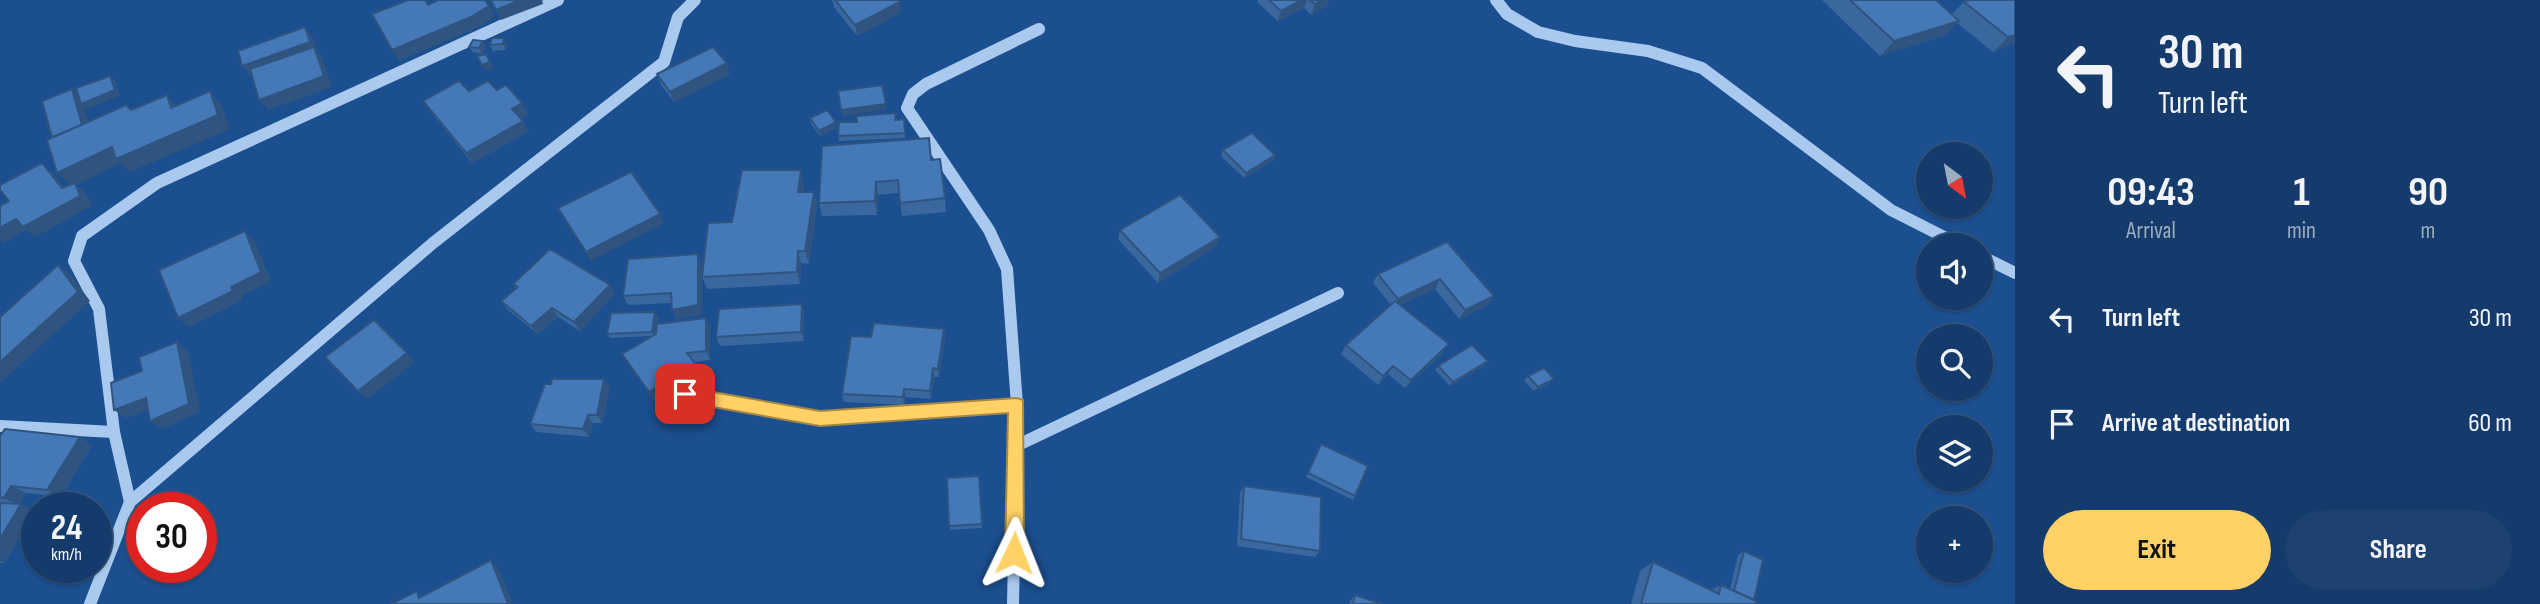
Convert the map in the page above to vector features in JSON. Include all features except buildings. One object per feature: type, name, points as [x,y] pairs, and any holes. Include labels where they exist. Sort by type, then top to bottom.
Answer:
[{"type":"street","points":[[128,492],[114,432],[99,309],[74,261],[82,236],[157,183],[558,0]]},
{"type":"street","points":[[142,492],[433,243],[664,61],[678,17],[695,0]]},
{"type":"street","points":[[1496,0],[1512,20],[1574,43],[1630,47],[1671,56],[1702,68],[1891,209],[1937,233]]},
{"type":"street","points":[[1013,604],[1017,405],[1007,269],[989,230],[907,108],[913,94],[926,84],[1040,29]]},
{"type":"street","points":[[1993,262],[2015,273]]},
{"type":"street","points":[[1017,445],[1338,293]]},
{"type":"street","points":[[685,394],[820,418],[1017,405]]},
{"type":"street","points":[[0,426],[114,432]]},
{"type":"street","points":[[90,604],[126,512]]},
{"type":"route","points":[[685,394],[820,418],[1017,405],[1014,553]]}]
